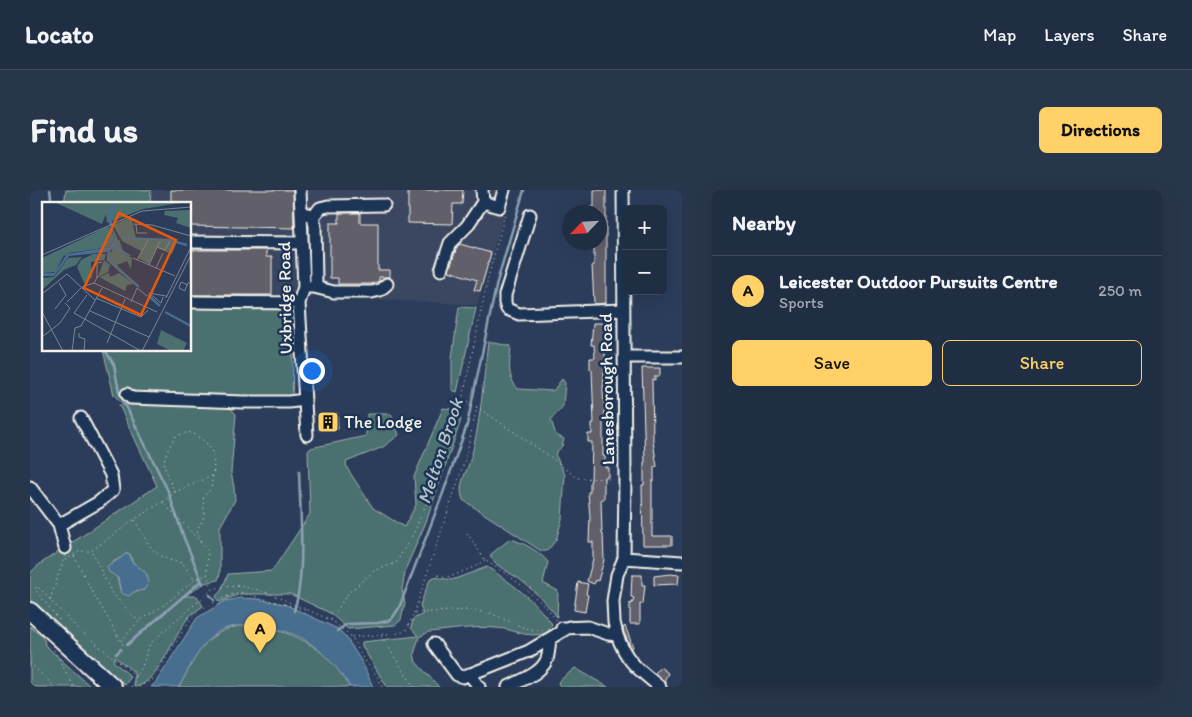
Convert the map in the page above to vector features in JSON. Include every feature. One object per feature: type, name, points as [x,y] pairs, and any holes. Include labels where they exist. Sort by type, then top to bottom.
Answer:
[{"type":"highway","points":[[30,611],[113,687]]},
{"type":"street","name":"Uxbridge Road","points":[[300,190],[302,243],[309,287],[299,303],[307,435]]},
{"type":"street","points":[[441,270],[450,243],[467,226],[483,202],[482,190]]},
{"type":"street","points":[[483,202],[499,207],[504,190]]},
{"type":"street","name":"Lanesborough Road","points":[[623,190],[625,357],[624,558],[617,575],[613,601],[614,622],[625,655],[633,665],[660,687]]},
{"type":"street","points":[[313,217],[320,208],[328,206],[384,205]]},
{"type":"street","points":[[301,214],[309,214],[313,217],[315,226],[316,282],[309,287]]},
{"type":"street","points":[[530,215],[505,295],[507,309],[519,314],[623,310]]},
{"type":"street","points":[[191,242],[302,243]]},
{"type":"street","points":[[309,287],[334,292],[377,292],[386,284]]},
{"type":"street","points":[[191,302],[299,303]]},
{"type":"street","points":[[625,357],[682,357]]},
{"type":"street","points":[[127,394],[131,398],[243,402],[290,402],[305,400]]},
{"type":"street","points":[[59,525],[99,502],[113,490],[111,476],[81,418]]},
{"type":"street","points":[[30,486],[59,525],[68,554]]},
{"type":"street","points":[[624,558],[682,562]]},
{"type":"street","points":[[434,644],[457,675],[463,677],[529,651],[558,631],[588,627],[608,634],[617,634]]},
{"type":"street","points":[[508,687],[535,674],[543,666],[558,631]]},
{"type":"street","points":[[469,674],[479,687]]},
{"type":"path","points":[[331,620],[348,594],[374,570],[396,562],[409,540],[448,450],[462,399],[489,274],[505,213]]},
{"type":"path","points":[[462,399],[548,455],[577,478],[625,478]]},
{"type":"path","points":[[352,637],[381,636],[406,630],[414,613],[465,460],[477,407]]},
{"type":"path","points":[[175,492],[165,471],[163,461],[176,436],[189,432],[205,441],[212,449],[215,460],[211,489],[204,495],[203,502],[206,510],[204,519],[197,529],[201,544]]},
{"type":"path","points":[[68,554],[91,551],[175,492],[213,476]]},
{"type":"path","points":[[162,502],[188,527],[208,551],[207,574],[212,590]]},
{"type":"path","points":[[134,519],[150,548],[167,560],[182,563],[195,579]]},
{"type":"path","points":[[414,613],[475,611],[490,613],[522,627],[535,630],[558,631],[546,607],[519,583],[485,560],[467,533]]},
{"type":"path","points":[[91,551],[111,592],[138,622]]},
{"type":"path","points":[[50,600],[68,554]]},
{"type":"path","points":[[68,554],[125,648]]},
{"type":"path","points":[[438,575],[450,577],[485,560]]},
{"type":"path","points":[[121,641],[138,622],[164,605],[195,579],[207,574]]},
{"type":"path","points":[[74,687],[50,644],[57,636],[61,623],[35,588],[37,586],[78,629],[136,676]]},
{"type":"path","points":[[131,687],[141,669],[150,644],[212,590],[220,587],[239,586],[263,591],[291,604]]},
{"type":"path","points":[[140,687],[153,678],[190,618],[204,608],[239,592],[299,606],[331,620],[352,637],[362,656],[378,677],[382,687]]},
{"type":"path","points":[[381,636],[414,687]]},
{"type":"path","points":[[30,663],[55,687]]},
{"type":"shaded area","points":[[151,190],[511,190],[477,305],[317,296],[294,302],[191,299],[191,202],[150,202]]},
{"type":"shaded area","points":[[125,554],[130,554],[131,561],[146,573],[149,582],[144,590],[134,592],[129,596],[121,593],[118,578],[109,572],[107,567]]},
{"type":"shaded area","points":[[240,598],[284,604],[338,629],[346,637],[363,664],[373,687],[350,687],[329,660],[316,648],[293,634],[259,626],[235,626],[216,633],[204,644],[179,687],[151,687],[197,618],[225,601]]},
{"type":"green space","points":[[66,190],[151,190],[150,202],[64,202]]},
{"type":"green space","points":[[191,299],[294,302],[292,405],[123,404],[114,395],[103,351],[191,351]]},
{"type":"green space","points":[[459,307],[476,308],[457,392],[452,390],[452,358]]},
{"type":"green space","points":[[488,342],[511,346],[510,374],[518,389],[553,391],[562,379],[565,383],[563,406],[551,420],[556,435],[564,439],[562,446],[555,454],[565,475],[562,519],[556,540],[547,551],[541,551],[463,500],[461,486],[469,464],[476,434]]},
{"type":"green space","points":[[119,405],[227,405],[236,414],[231,472],[235,500],[220,527],[220,574],[218,580],[204,583],[185,596],[197,596],[203,606],[188,618],[150,678],[134,687],[134,672],[115,657],[113,661],[129,675],[130,678],[125,685],[30,600],[30,573],[40,564],[157,486]],"holes":[[[125,554],[130,554],[134,564],[147,575],[144,590],[121,593],[113,562]]]},
{"type":"green space","points":[[443,408],[456,410],[461,420],[426,522],[406,568],[402,589],[405,603],[401,620],[395,625],[348,629],[330,613],[290,594],[240,594],[219,602],[216,596],[221,591],[228,574],[272,571],[310,514],[308,451],[311,448],[366,436],[367,414],[391,414],[399,435],[383,447],[346,462],[347,468],[373,508],[404,527],[416,505],[414,477]]},
{"type":"green space","points":[[510,539],[531,548],[548,562],[543,583],[558,591],[557,617],[533,590],[492,560],[490,555]]},
{"type":"green space","points":[[487,567],[514,586],[538,607],[552,624],[547,633],[532,635],[488,628],[462,628],[429,632],[419,637],[414,654],[416,662],[439,687],[387,687],[362,646],[362,642],[418,636],[411,628],[413,619],[423,614],[420,605],[430,579],[434,577],[452,580]]},
{"type":"green space","points":[[245,625],[278,630],[306,642],[330,660],[350,687],[179,687],[197,655],[211,638],[220,632]]},
{"type":"green space","points":[[30,626],[44,639],[45,645],[91,687],[30,687]]},
{"type":"green space","points":[[575,668],[608,687],[560,687],[558,682]]},
{"type":"building","points":[[171,190],[293,190],[294,228],[191,226],[191,202],[171,202]]},
{"type":"building","points":[[408,190],[463,190],[462,204],[453,204],[452,224],[408,223]]},
{"type":"building","points":[[594,190],[606,190],[606,205],[594,205]]},
{"type":"building","points":[[339,213],[360,213],[360,223],[378,223],[378,270],[390,270],[390,277],[379,277],[379,281],[371,284],[338,284],[338,278],[330,278],[330,223],[339,223]]},
{"type":"building","points":[[460,244],[491,253],[480,291],[474,290],[477,280],[449,271],[457,247]]},
{"type":"building","points":[[191,250],[266,250],[266,257],[272,257],[272,295],[191,295]]},
{"type":"building","points":[[594,250],[606,250],[606,303],[594,304],[592,265],[594,265]]},
{"type":"building","points":[[593,323],[603,323],[603,327],[605,327],[603,456],[605,456],[605,467],[608,467],[608,477],[604,477],[604,499],[601,499],[604,560],[598,581],[596,580],[594,584],[587,581],[593,559],[593,542],[589,542],[588,492],[590,492],[591,481],[592,442],[588,442],[588,434],[592,434],[592,423],[594,423],[592,370],[590,369],[590,358],[595,358],[594,345],[591,345]]},
{"type":"building","points":[[642,368],[660,368],[660,376],[655,376],[655,380],[652,379],[653,441],[657,467],[654,467],[654,481],[652,481],[652,536],[672,536],[672,545],[643,545],[642,485],[644,485],[645,462]]},
{"type":"building","name":"The Lodge","points":[[337,413],[338,429],[319,430],[318,414]]},
{"type":"building","points":[[632,575],[642,575],[642,585],[645,585],[643,604],[640,604],[640,624],[630,624],[630,603],[632,604],[634,598],[631,597]]},
{"type":"building","points":[[679,575],[678,584],[654,585],[654,576]]},
{"type":"building","points":[[578,582],[588,584],[585,612],[574,610]]},
{"type":"building","points":[[625,626],[633,647],[631,648],[624,633],[623,628]]},
{"type":"building","points":[[660,667],[668,673],[664,681],[655,673]]},
{"type":"waterway","points":[[50,190],[52,202]]},
{"type":"waterway","name":"Melton Brook","points":[[337,631],[347,624],[378,623],[391,620],[399,608],[467,425],[497,282],[524,190]]},
{"type":"waterway","points":[[106,351],[114,365],[119,392],[168,491],[184,538],[203,584]]},
{"type":"waterway","points":[[294,611],[298,596],[301,561],[299,471]]},
{"type":"waterway","points":[[127,645],[201,581]]},
{"type":"waterway","points":[[210,595],[214,600]]},
{"type":"waterway","points":[[116,654],[121,649]]},
{"type":"place","name":"The Lodge","points":[[328,422]]},
{"type":"place","name":"Leicester Outdoor Pursuits Centre","points":[[260,653]]}]
